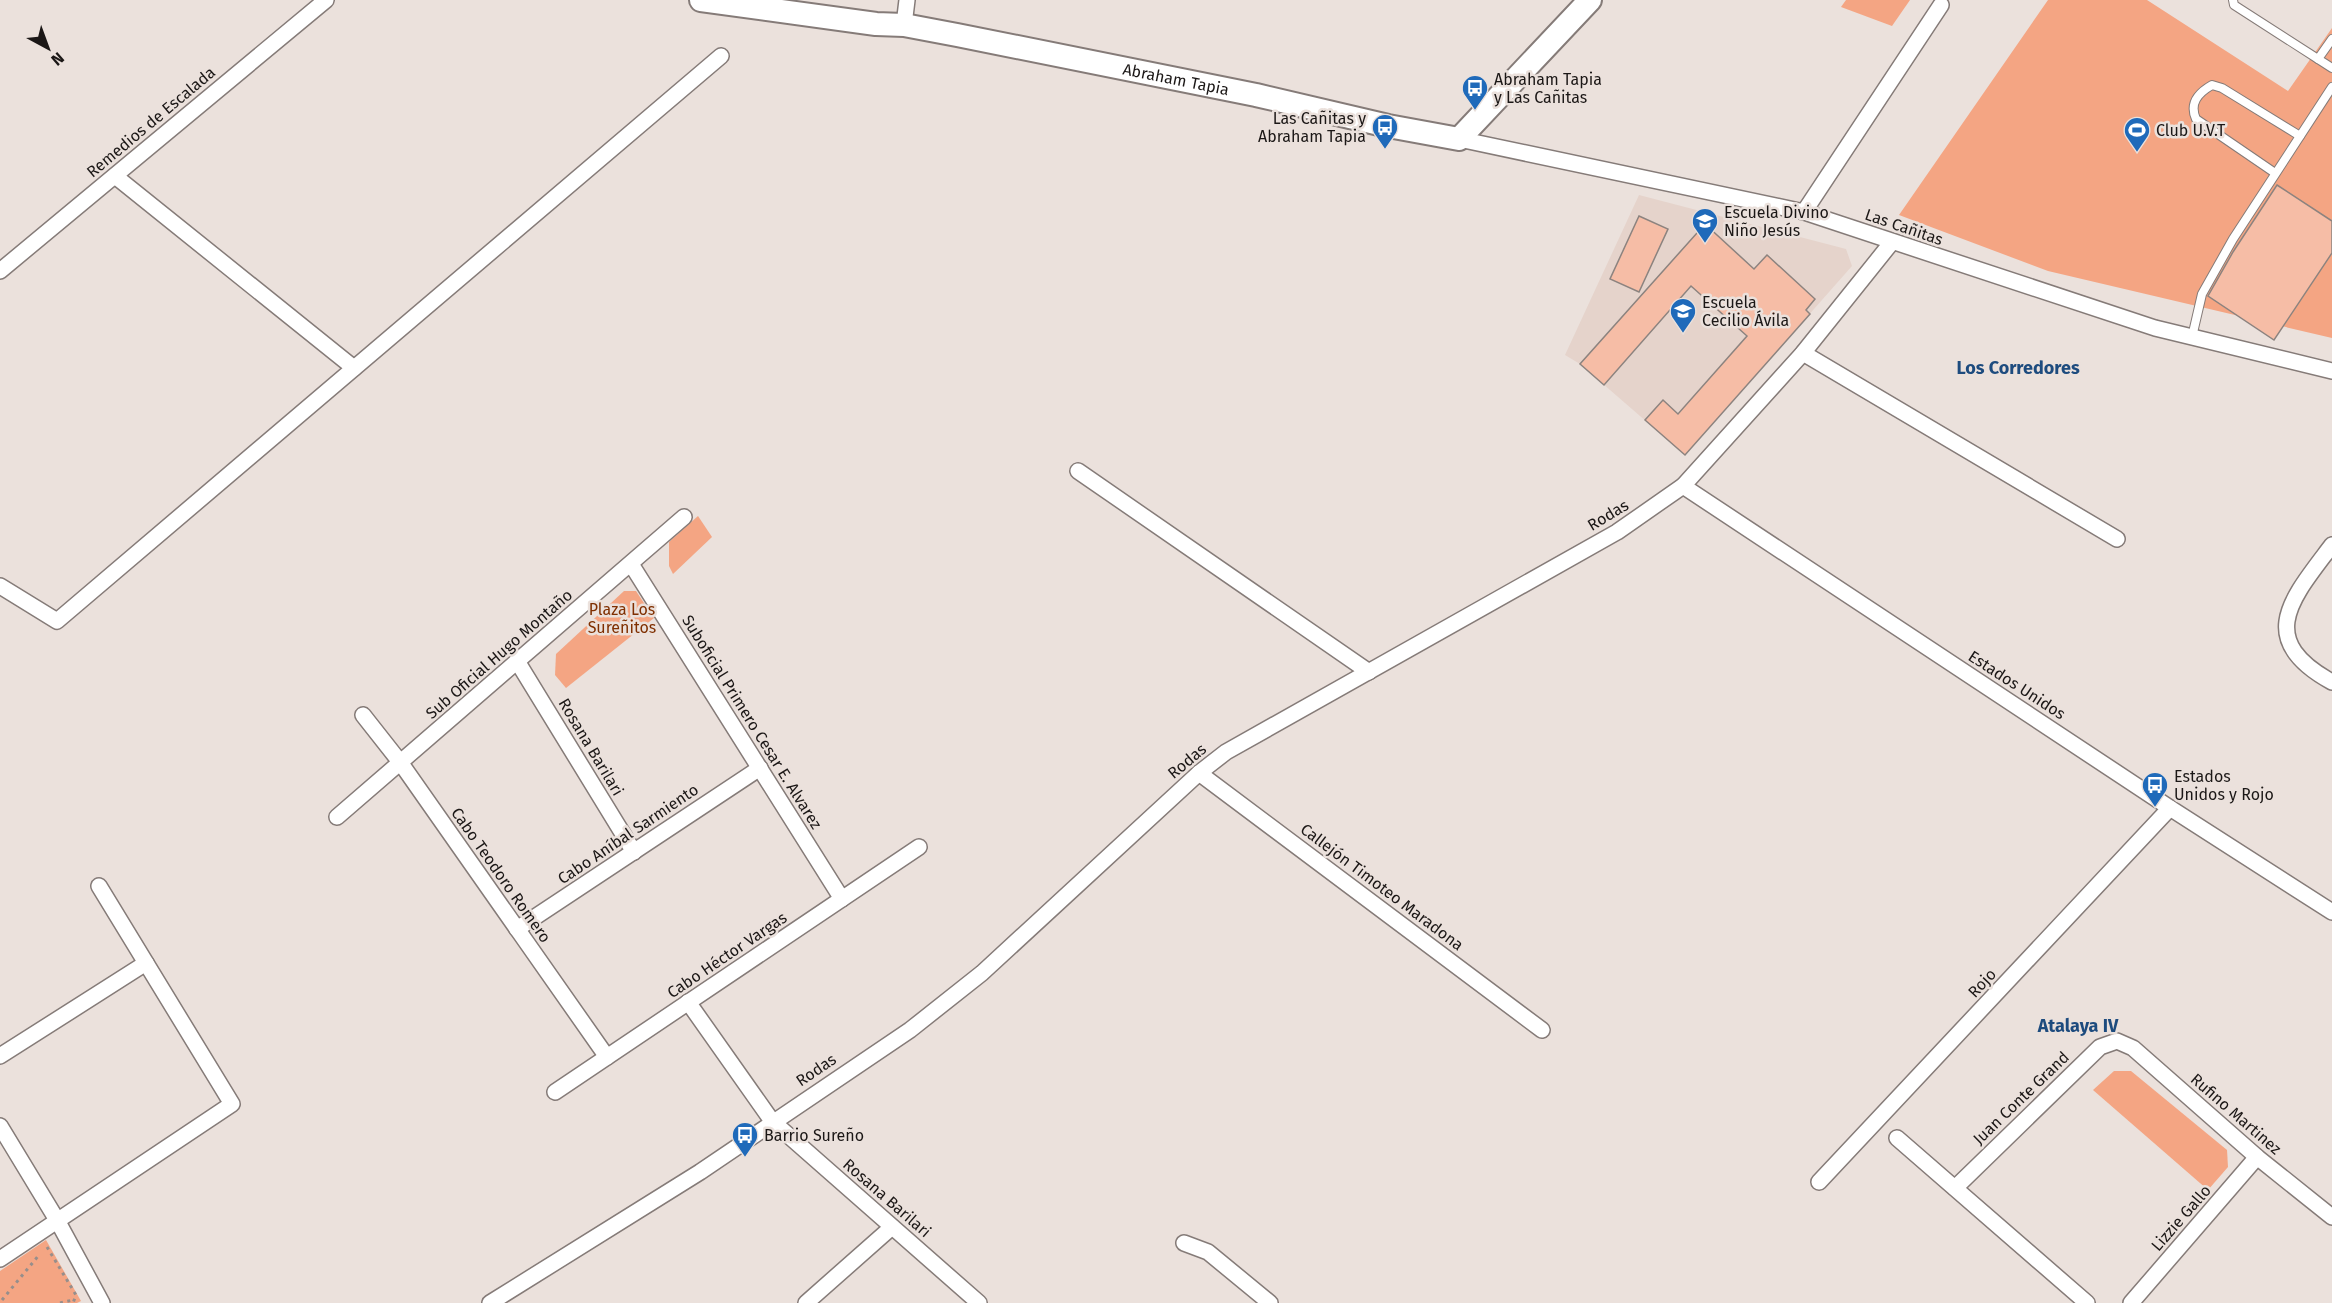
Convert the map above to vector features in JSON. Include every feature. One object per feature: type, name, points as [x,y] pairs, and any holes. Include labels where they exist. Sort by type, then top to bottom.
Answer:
[{"type":"street","name":"Remedios de Escalada","points":[[0,271],[326,0]]},
{"type":"street","name":"Abraham Tapia","points":[[701,0],[876,24],[904,25],[1244,92],[1388,126],[1459,138]]},
{"type":"street","points":[[904,25],[908,0]]},
{"type":"street","points":[[1459,138],[1590,0]]},
{"type":"street","points":[[1804,212],[1941,5]]},
{"type":"street","points":[[0,586],[57,621],[721,56]]},
{"type":"street","name":"Las Cañitas","points":[[1459,138],[1804,212],[2155,328],[2332,371]]},
{"type":"street","points":[[115,176],[354,368]]},
{"type":"street","name":"Rodas","points":[[490,1303],[700,1172],[772,1121],[910,1030],[982,973],[1199,772],[1226,753],[1617,532],[1683,486],[1803,352],[1892,242]]},
{"type":"street","points":[[1803,352],[2117,539]]},
{"type":"street","points":[[1078,471],[1369,672]]},
{"type":"street","name":"Estados Unidos","points":[[1683,486],[2170,808],[2332,912]]},
{"type":"street","name":"Sub Oficial Hugo Montaño","points":[[337,817],[684,517]]},
{"type":"street","points":[[2332,545],[2295,594],[2286,619],[2288,639],[2300,658],[2315,673],[2332,682]]},
{"type":"street","name":"Suboficial Primero Cesar E. Alvarez","points":[[631,564],[842,899]]},
{"type":"street","name":"Rosana Barilari","points":[[518,661],[634,852]]},
{"type":"street","name":"Cabo Teodoro Romero","points":[[363,715],[400,762],[607,1057]]},
{"type":"street","name":"Cabo Aníbal Sarmiento","points":[[517,929],[760,768]]},
{"type":"street","name":"Callejón Timoteo Maradona","points":[[1199,772],[1542,1030]]},
{"type":"street","name":"Rojo","points":[[1819,1182],[2170,808]]},
{"type":"street","name":"Cabo Héctor Vargas","points":[[555,1092],[919,847]]},
{"type":"street","points":[[0,1259],[232,1104],[99,886]]},
{"type":"street","points":[[0,1056],[146,963]]},
{"type":"street","name":"Rosana Barilari","points":[[688,1002],[772,1121],[980,1303]]},
{"type":"street","name":"Rufino Martinez","points":[[2117,1041],[2133,1048],[2257,1157],[2332,1217]]},
{"type":"street","name":"Juan Conte Grand","points":[[1955,1188],[2100,1047],[2117,1041]]},
{"type":"street","points":[[0,1126],[57,1220],[102,1303]]},
{"type":"street","points":[[1897,1138],[2087,1303]]},
{"type":"street","name":"Lizzie Gallo","points":[[2131,1303],[2257,1157]]},
{"type":"street","points":[[806,1303],[892,1227]]},
{"type":"street","points":[[1184,1243],[1208,1252],[1270,1303]]},
{"type":"lane","points":[[2233,0],[2234,5],[2332,68]]},
{"type":"lane","points":[[2318,58],[2332,39]]},
{"type":"lane","points":[[2275,173],[2196,119],[2192,110],[2194,100],[2202,90],[2212,85],[2222,88],[2300,136]]},
{"type":"lane","points":[[2192,337],[2202,294],[2233,239],[2332,87]]},
{"type":"path","points":[[3,1301],[43,1246],[49,1247],[76,1295],[74,1301],[60,1303]]},
{"type":"shaded area","name":"Escuela Cecilio Ávila","points":[[1639,195],[1846,249],[1852,266],[1685,455],[1580,364],[1565,355]]},
{"type":"green space","points":[[1846,0],[1910,0],[1892,26],[1841,7]]},
{"type":"green space","name":"Club U.V.T","points":[[2048,0],[2147,0],[2288,91],[2332,28],[2332,338],[2048,271],[1899,215]]},
{"type":"green space","points":[[698,516],[712,537],[673,574],[669,566],[669,542]]},
{"type":"green space","name":"Plaza Los Sureñitos","points":[[624,591],[636,591],[654,618],[566,688],[555,675],[556,654]]},
{"type":"green space","points":[[2114,1071],[2131,1071],[2227,1150],[2228,1167],[2208,1190],[2093,1090]]},
{"type":"green space","points":[[46,1240],[81,1301],[77,1303],[0,1303],[0,1271]]},
{"type":"building","points":[[2277,185],[2332,221],[2332,253],[2274,340],[2208,296],[2233,252]]},
{"type":"building","points":[[1639,216],[1668,229],[1639,292],[1610,279]]},
{"type":"building","points":[[1705,224],[1754,269],[1767,255],[1815,299],[1806,310],[1810,314],[1685,455],[1645,420],[1663,400],[1678,414],[1747,336],[1691,286],[1604,385],[1580,364]]},
{"type":"place","name":"Abraham Tapia y Las Cañitas","points":[[1475,111]]},
{"type":"place","name":"Las Cañitas y Abraham Tapia","points":[[1385,150]]},
{"type":"place","name":"Club U.V.T","points":[[2137,153]]},
{"type":"place","name":"Escuela Divino Niño Jesús","points":[[1705,244]]},
{"type":"place","name":"Escuela Cecilio Ávila","points":[[1683,334]]},
{"type":"place","name":"Estados Unidos y Rojo","points":[[2155,808]]},
{"type":"place","name":"Barrio Sureño","points":[[745,1158]]},
{"type":"district","name":"Los Corredores","points":[[2018,368]]},
{"type":"district","name":"Atalaya IV","points":[[2078,1026]]}]
